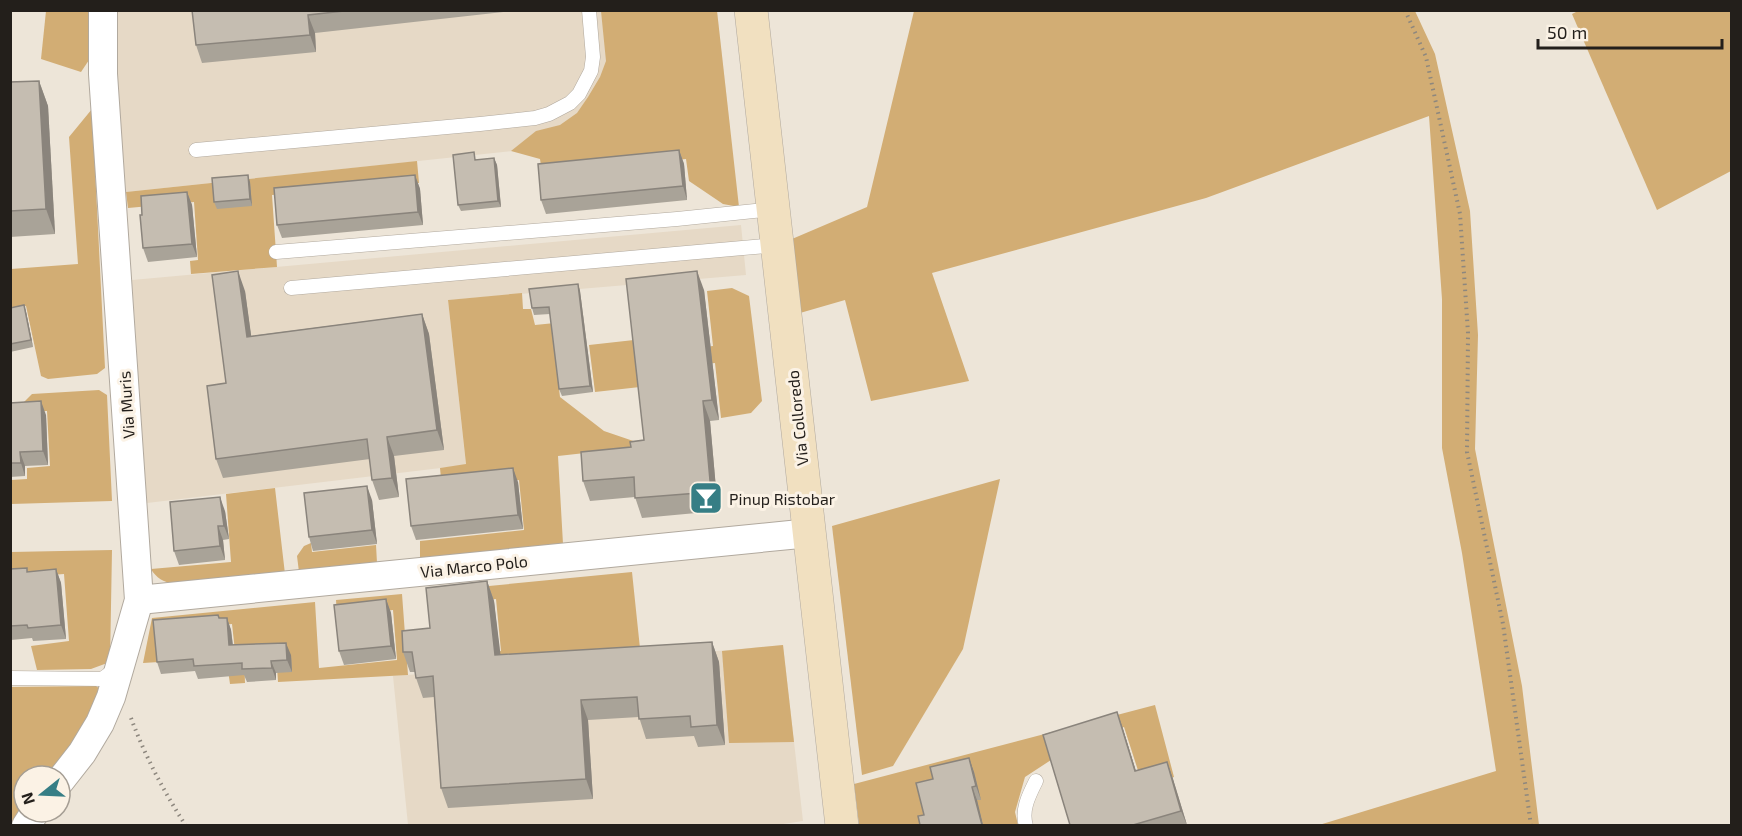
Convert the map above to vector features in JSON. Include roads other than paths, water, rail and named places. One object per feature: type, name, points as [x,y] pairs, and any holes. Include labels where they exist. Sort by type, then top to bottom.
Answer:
[{"type":"main road","name":"Via Colloredo","points":[[751,10],[842,825]]},
{"type":"street","name":"Via Muris","points":[[72,766],[100,723],[111,697],[139,600],[103,74],[103,10]]},
{"type":"street","name":"Via Marco Polo","points":[[139,600],[810,533]]},
{"type":"lane","points":[[196,150],[480,124],[535,118],[549,114],[574,98],[585,84],[591,71],[593,57],[589,10]]},
{"type":"lane","points":[[276,252],[773,209]]},
{"type":"lane","points":[[291,288],[777,245]]},
{"type":"lane","points":[[10,678],[102,679],[118,668]]},
{"type":"lane","points":[[1026,825],[1026,801],[1036,781]]},
{"type":"place","name":"Pinup Ristobar","points":[[706,498]]}]
